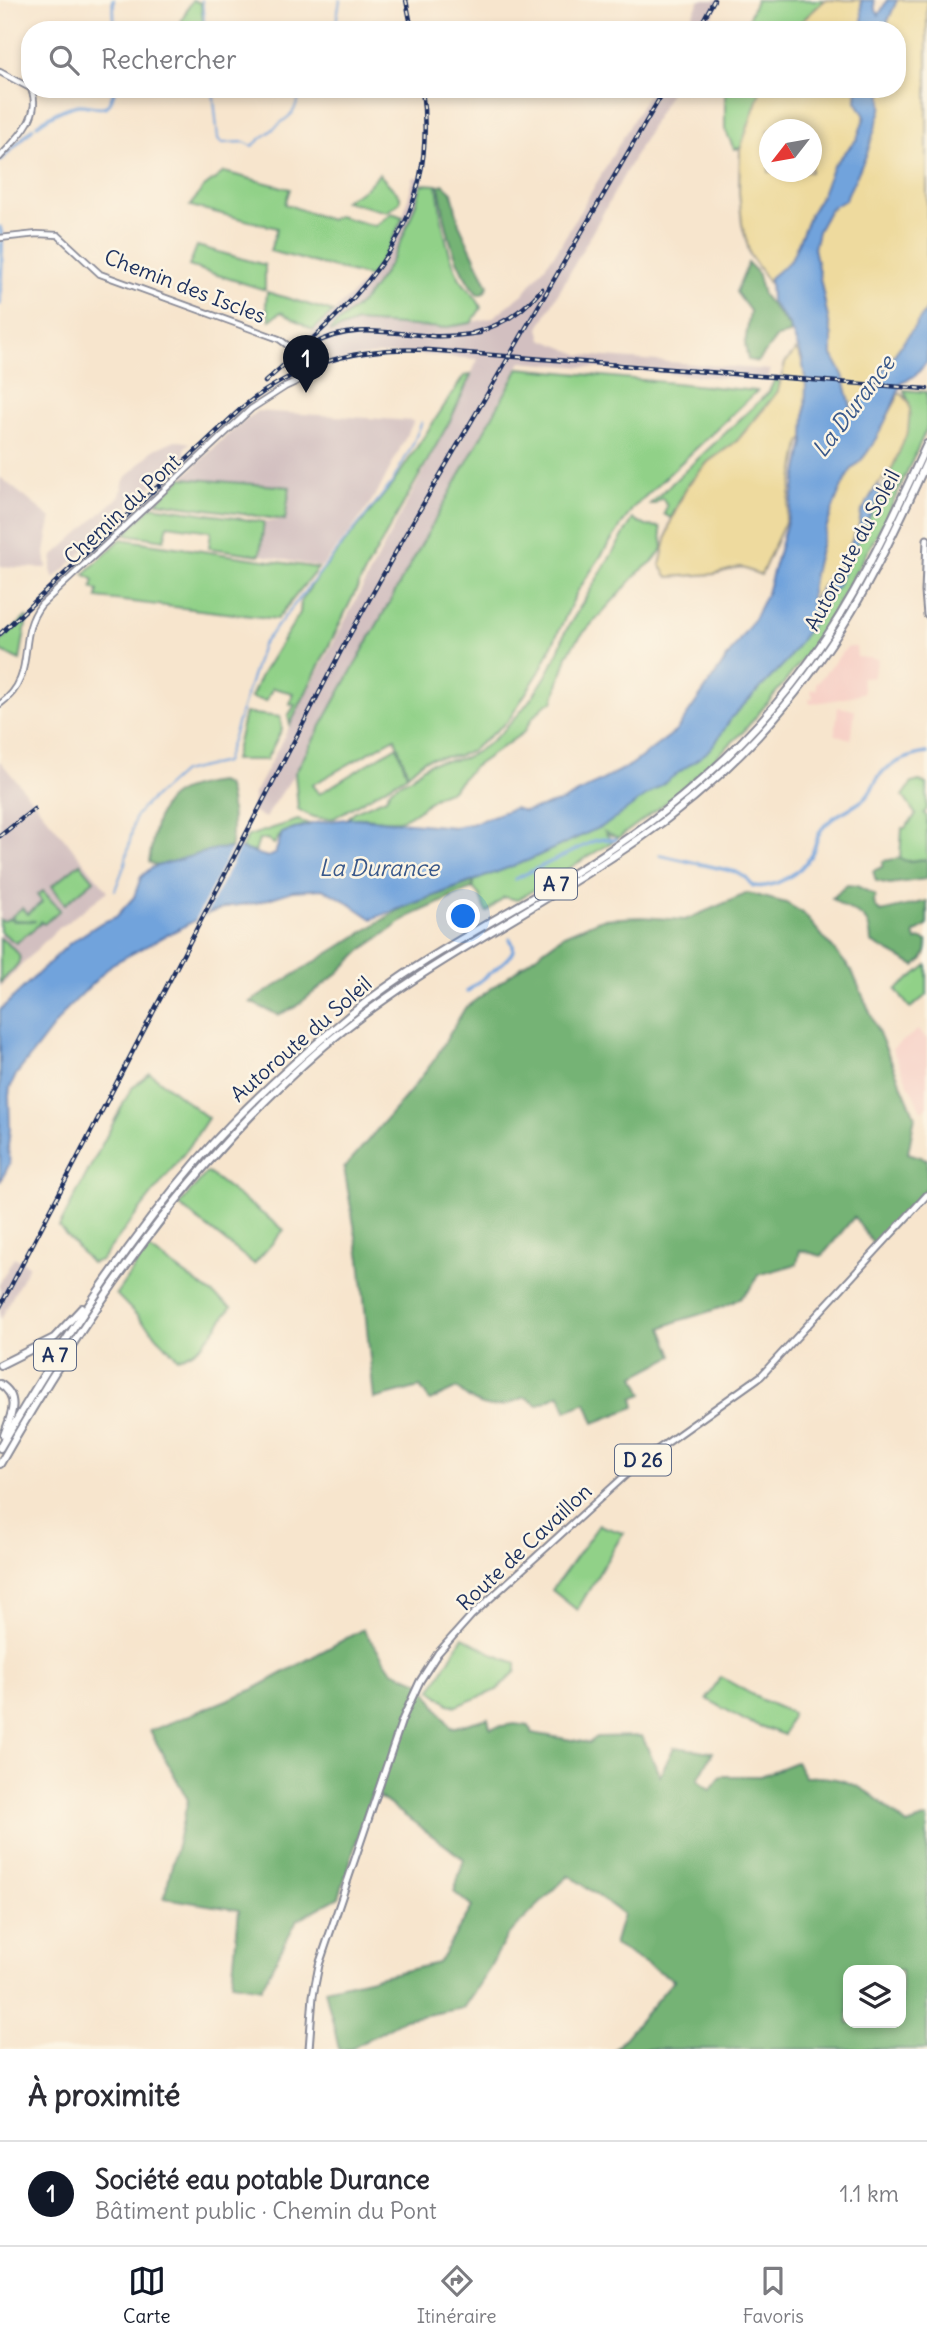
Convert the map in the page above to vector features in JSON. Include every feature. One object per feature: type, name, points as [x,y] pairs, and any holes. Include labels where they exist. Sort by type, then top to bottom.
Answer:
[{"type":"highway","name":"Autoroute du Soleil","points":[[0,1447],[52,1360],[115,1266],[184,1177],[276,1078],[344,1020],[415,969],[637,832],[709,774],[741,744],[808,663],[845,608],[927,443]]},
{"type":"highway","name":"Autoroute du Soleil","points":[[0,1464],[61,1359],[140,1245],[205,1164],[281,1084],[358,1019],[422,973],[561,890],[682,808],[746,749],[792,697],[845,621],[876,568],[927,461]]},
{"type":"highway","points":[[0,1364],[54,1338],[78,1313],[115,1266]]},
{"type":"highway","points":[[0,1384],[11,1394],[13,1402],[13,1412],[0,1447]]},
{"type":"highway","points":[[0,1469],[10,1446]]},
{"type":"main road","points":[[927,539],[927,615]]},
{"type":"main road","name":"Route de Cavaillon","points":[[309,2049],[313,1996],[320,1965],[391,1750],[420,1681],[438,1653],[457,1630],[640,1462],[761,1376],[927,1195]]},
{"type":"street","points":[[0,72],[21,84]]},
{"type":"street","points":[[0,157],[29,123],[31,98]]},
{"type":"street","name":"Chemin des Iscles","points":[[2,238],[37,234],[58,235],[100,274],[279,339],[301,355],[315,373]]},
{"type":"street","name":"Chemin du Pont","points":[[0,704],[15,691],[21,681],[30,622],[41,605],[251,409],[285,387],[315,373]]},
{"type":"shaded area","points":[[700,0],[721,0],[710,21],[689,21]]},
{"type":"shaded area","points":[[646,98],[667,98],[539,328],[542,339],[581,355],[770,370],[769,378],[767,381],[521,362],[295,773],[265,818],[251,811],[254,794],[451,419],[478,359],[381,354],[357,357],[316,369],[297,347],[370,277],[388,249],[403,217],[414,177],[423,178],[422,184],[410,223],[393,259],[363,301],[330,329],[331,331],[357,322],[441,328],[492,318],[523,294],[557,251]]},
{"type":"shaded area","points":[[257,411],[414,421],[379,490],[351,531],[321,567],[261,555],[265,521],[285,521],[291,487],[183,478],[225,437]]},
{"type":"shaded area","points":[[175,440],[190,443],[185,447],[185,455],[54,579],[51,570],[53,556],[120,496],[124,480],[153,450]]},
{"type":"shaded area","points":[[0,477],[51,518],[45,553],[47,568],[0,567]]},
{"type":"shaded area","points":[[847,647],[856,647],[857,657],[878,659],[873,678],[861,677],[864,692],[810,704],[809,699],[813,698],[811,690],[817,689],[816,684]]},
{"type":"shaded area","points":[[838,707],[855,710],[851,739],[835,735]]},
{"type":"shaded area","points":[[0,761],[108,891],[54,932],[0,987]]},
{"type":"shaded area","points":[[918,1030],[927,1039],[927,1108],[921,1111],[892,1049]]},
{"type":"shaded area","points":[[14,1257],[29,1265],[0,1321],[0,1283]]},
{"type":"green space","points":[[192,0],[201,3],[203,21],[182,21]]},
{"type":"green space","points":[[756,0],[825,0],[802,21],[748,21]]},
{"type":"green space","points":[[725,98],[758,98],[741,148],[734,149],[725,129]]},
{"type":"green space","points":[[224,172],[290,189],[285,204],[330,220],[338,216],[375,226],[392,213],[403,217],[388,249],[370,277],[270,251],[277,228],[190,206],[203,188]]},
{"type":"green space","points":[[379,174],[400,196],[400,202],[387,212],[344,201],[366,188]]},
{"type":"green space","points":[[422,184],[437,185],[450,255],[462,281],[481,308],[471,323],[441,328],[357,322],[331,332],[330,330],[363,301],[383,274],[406,231]]},
{"type":"green space","points":[[443,184],[452,192],[459,224],[488,286],[484,293],[478,295],[456,257],[441,200],[439,186]]},
{"type":"green space","points":[[197,246],[265,265],[265,290],[189,266]]},
{"type":"green space","points":[[748,263],[757,272],[763,295],[789,327],[790,334],[777,337],[758,362],[748,360],[745,344],[750,311],[736,292]]},
{"type":"green space","points":[[267,292],[333,312],[313,330],[281,312],[270,320],[266,305]]},
{"type":"green space","points":[[519,368],[757,391],[633,508],[577,592],[540,671],[508,721],[471,751],[458,756],[424,760],[408,774],[395,738],[312,785],[319,794],[397,746],[407,775],[334,818],[319,818],[307,814],[298,809],[295,773]]},
{"type":"green space","points":[[471,375],[451,419],[366,570],[290,725],[288,716],[295,705],[290,704],[293,693],[273,688],[266,701],[251,698],[260,677],[300,613],[301,601],[320,573],[392,485],[464,376]]},
{"type":"green space","points":[[775,379],[780,382],[778,391],[737,441],[708,462],[687,486],[671,518],[664,514],[667,506],[662,498],[650,504],[769,392]]},
{"type":"green space","points":[[904,390],[927,392],[927,428],[886,518],[821,634],[789,677],[743,732],[671,799],[618,838],[605,832],[612,842],[517,900],[504,897],[487,912],[473,888],[474,881],[529,860],[607,824],[716,742],[732,717],[785,663],[837,586],[891,471],[909,402]]},
{"type":"green space","points":[[182,478],[290,487],[285,520],[157,502]]},
{"type":"green space","points":[[152,506],[264,522],[260,555],[209,548],[211,531],[168,525],[164,540],[125,534]]},
{"type":"green space","points":[[633,519],[646,526],[660,527],[663,548],[576,641],[567,656],[553,702],[546,704],[533,717],[524,732],[471,769],[451,791],[438,795],[409,816],[396,820],[347,819],[355,811],[386,798],[393,787],[426,765],[469,756],[514,720],[540,686],[564,634]]},
{"type":"green space","points":[[121,539],[318,568],[277,619],[97,598],[98,591],[92,587],[94,580],[84,574]]},
{"type":"green space","points":[[26,617],[20,660],[0,651],[0,642]]},
{"type":"green space","points":[[245,713],[280,717],[282,729],[266,760],[234,760]]},
{"type":"green space","points":[[919,781],[927,784],[927,809],[924,813],[927,817],[927,860],[907,861],[900,858],[902,828],[916,815],[903,796],[912,783]]},
{"type":"green space","points":[[219,782],[226,785],[230,798],[230,848],[216,849],[157,866],[149,862],[155,827],[164,804],[184,790]]},
{"type":"green space","points":[[298,820],[309,824],[285,832],[274,844],[267,839],[259,840],[255,852],[241,849],[248,836]]},
{"type":"green space","points":[[900,858],[907,861],[927,860],[927,879],[890,884],[876,881],[873,871],[882,867],[883,861]]},
{"type":"green space","points":[[80,863],[94,880],[65,904],[52,886]]},
{"type":"green space","points":[[474,881],[473,888],[410,916],[363,949],[294,1008],[278,1015],[250,1002],[402,908]]},
{"type":"green space","points":[[847,885],[857,886],[875,895],[875,905],[881,912],[927,901],[927,926],[914,933],[916,940],[927,941],[927,949],[915,966],[871,942],[870,931],[864,918],[832,898]]},
{"type":"green space","points":[[43,891],[60,910],[44,924],[40,921],[41,923],[16,943],[0,931],[0,920],[10,918],[14,921],[36,921],[14,920],[12,916],[22,908],[27,914],[42,902],[37,895]]},
{"type":"green space","points":[[748,893],[786,903],[803,913],[852,971],[915,1116],[908,1153],[927,1159],[927,1187],[874,1245],[854,1217],[822,1256],[800,1250],[797,1264],[758,1275],[751,1287],[730,1304],[662,1328],[673,1356],[635,1376],[643,1394],[633,1398],[635,1407],[594,1423],[586,1403],[566,1411],[560,1394],[538,1405],[525,1397],[506,1405],[489,1406],[473,1401],[457,1388],[430,1401],[420,1387],[374,1399],[360,1259],[344,1168],[435,1059],[465,1008],[564,935],[602,919],[641,917],[685,920]]},
{"type":"green space","points":[[0,938],[20,959],[0,983]]},
{"type":"green space","points":[[927,965],[927,995],[910,1008],[896,990]]},
{"type":"green space","points":[[150,1073],[208,1118],[189,1147],[101,1260],[91,1263],[59,1227],[131,1089]]},
{"type":"green space","points":[[207,1172],[284,1230],[254,1264],[179,1205]]},
{"type":"green space","points":[[148,1248],[231,1307],[202,1345],[178,1358],[116,1294]]},
{"type":"green space","points":[[599,1525],[623,1533],[577,1610],[552,1590]]},
{"type":"green space","points":[[363,1629],[392,1671],[420,1682],[451,1728],[488,1718],[490,1728],[514,1724],[529,1726],[532,1733],[589,1743],[597,1737],[642,1736],[660,1776],[674,1747],[713,1752],[698,1779],[710,1790],[721,1776],[761,1776],[796,1762],[805,1777],[837,1779],[850,1783],[884,1804],[907,1825],[927,1818],[927,2049],[615,2049],[674,1980],[614,1945],[623,1914],[569,1875],[507,1936],[463,2008],[405,2019],[351,2049],[339,2049],[325,1989],[438,1963],[472,1907],[454,1892],[464,1859],[382,1799],[371,1795],[339,1897],[297,1920],[261,1988],[232,1983],[239,1910],[164,1898],[188,1800],[150,1731],[254,1689]]},
{"type":"green space","points":[[463,1637],[516,1663],[516,1671],[497,1690],[456,1706],[431,1690]]},
{"type":"green space","points":[[721,1677],[792,1713],[784,1735],[746,1721],[707,1699]]},
{"type":"sand","points":[[825,0],[861,0],[862,21],[802,21]]},
{"type":"sand","points":[[897,0],[927,0],[927,309],[852,412],[843,375],[832,355],[832,338],[814,248],[818,231],[830,209],[845,200],[882,106],[882,98],[906,98],[906,21],[888,21]]},
{"type":"sand","points":[[758,98],[856,98],[865,116],[857,139],[846,152],[810,215],[791,260],[770,284],[750,255],[742,224],[739,192],[740,150]]},
{"type":"sand","points":[[796,350],[804,368],[804,438],[800,443],[785,522],[761,575],[740,567],[715,574],[668,577],[660,565],[670,523],[687,486],[708,462],[737,441],[763,410],[778,391],[785,363]]},
{"type":"sand","points":[[898,393],[909,402],[908,431],[891,471],[877,485],[861,513],[859,526],[838,570],[826,581],[810,605],[818,557],[835,501],[850,472],[873,444]]},
{"type":"water","points":[[861,0],[874,0],[879,15],[887,0],[897,0],[888,21],[862,21]]},
{"type":"water","name":"La Durance","points":[[856,98],[882,98],[882,106],[867,154],[845,200],[830,209],[818,231],[814,248],[832,338],[832,355],[843,375],[852,411],[927,309],[927,362],[915,376],[901,382],[879,433],[849,473],[842,487],[818,557],[811,604],[826,581],[838,570],[859,526],[861,513],[877,485],[880,493],[837,586],[785,663],[732,717],[706,753],[607,824],[529,860],[372,919],[322,889],[293,891],[256,903],[230,906],[209,913],[112,964],[67,1009],[16,1075],[9,1096],[10,1163],[0,1182],[0,1010],[70,943],[101,923],[116,917],[134,897],[141,877],[151,868],[216,849],[241,849],[268,857],[275,854],[282,833],[315,823],[354,818],[454,827],[471,824],[514,808],[530,810],[563,801],[631,765],[676,731],[754,619],[767,593],[789,514],[804,442],[806,385],[802,358],[789,325],[771,301],[770,278],[791,260],[833,166],[857,139],[865,116]]},
{"type":"pier","points":[[234,844],[241,845],[203,920],[193,925]]},
{"type":"waterway","points":[[113,0],[114,21]]},
{"type":"waterway","points":[[202,0],[204,21]]},
{"type":"waterway","points":[[336,21],[340,0]]},
{"type":"waterway","points":[[37,125],[74,106],[105,107],[112,98]]},
{"type":"waterway","points":[[214,98],[218,139],[222,143],[245,142],[252,146],[292,114],[300,98]]},
{"type":"waterway","points":[[0,161],[33,128]]},
{"type":"waterway","points":[[0,227],[2,236]]},
{"type":"waterway","points":[[2,240],[2,253]]},
{"type":"waterway","points":[[0,304],[2,256]]},
{"type":"waterway","points":[[115,890],[125,864],[135,817],[182,772],[225,762],[262,645],[391,484],[422,422]]},
{"type":"waterway","points":[[753,886],[778,883],[793,874],[811,855],[825,825],[863,800],[883,771],[901,760],[927,753]]},
{"type":"waterway","points":[[515,879],[594,841],[616,840]]},
{"type":"waterway","points":[[660,855],[736,872],[751,884]]},
{"type":"waterway","points":[[467,992],[511,954],[513,947],[510,939]]},
{"type":"railway","points":[[406,0],[410,21]]},
{"type":"railway","points":[[703,21],[714,0]]},
{"type":"railway","points":[[265,382],[332,320],[361,289],[386,256],[405,221],[419,182],[425,139],[423,98]]},
{"type":"railway","points":[[0,1307],[343,647],[404,537],[660,98]]},
{"type":"railway","points":[[473,333],[511,317],[542,289]]},
{"type":"railway","points":[[312,345],[326,338],[355,332],[437,336],[480,333]]},
{"type":"railway","points":[[0,634],[244,406],[286,379],[330,360],[378,351],[428,350],[927,389]]},
{"type":"railway","points":[[0,836],[34,809]]},
{"type":"place","name":"Société eau potable Durance","points":[[306,393]]}]
